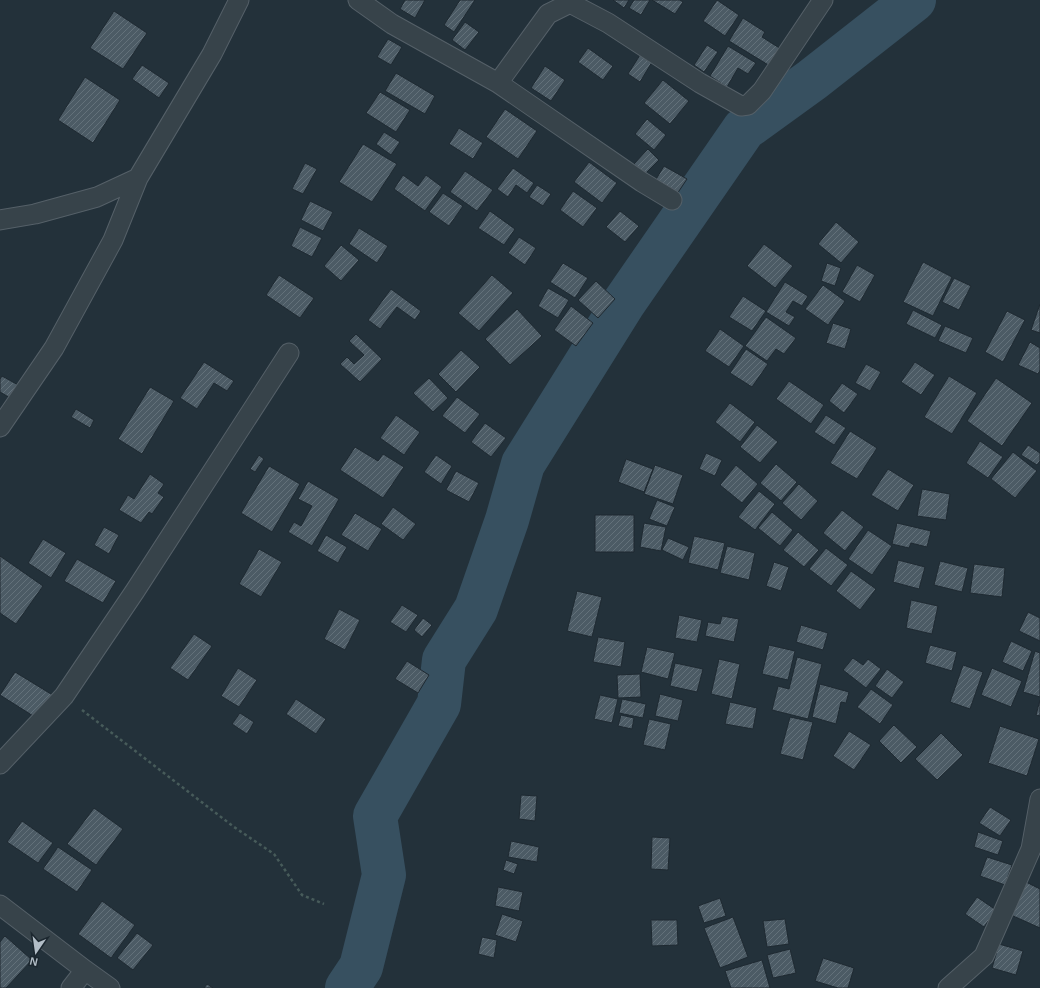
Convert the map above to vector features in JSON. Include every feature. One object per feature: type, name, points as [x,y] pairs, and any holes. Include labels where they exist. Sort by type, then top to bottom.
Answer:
[{"type":"street","points":[[0,427],[54,348],[113,240],[138,178],[212,54],[239,0]]},
{"type":"street","points":[[358,0],[392,24],[498,83],[642,182],[672,200]]},
{"type":"street","points":[[498,83],[548,14],[570,3],[608,23],[700,83],[741,106],[748,105],[762,91],[823,0]]},
{"type":"street","points":[[0,220],[35,214],[97,197],[138,178]]},
{"type":"street","points":[[0,764],[64,696],[135,591],[289,353]]},
{"type":"street","points":[[948,988],[984,956],[1031,849],[1040,799]]},
{"type":"street","points":[[0,905],[110,988]]},
{"type":"street","points":[[71,988],[85,970]]},
{"type":"path","points":[[64,696],[234,827],[274,854],[302,895],[324,904]]},
{"type":"building","points":[[405,0],[425,0],[415,18],[400,9]]},
{"type":"building","points":[[460,0],[475,0],[454,32],[444,25]]},
{"type":"building","points":[[613,0],[629,0],[624,8]]},
{"type":"building","points":[[634,0],[650,0],[641,15],[629,8]]},
{"type":"building","points":[[652,0],[680,0],[683,2],[675,14]]},
{"type":"building","points":[[717,0],[739,15],[725,36],[703,21]]},
{"type":"building","points":[[114,11],[147,33],[123,69],[90,48]]},
{"type":"building","points":[[743,18],[765,32],[762,37],[781,49],[770,66],[729,41]]},
{"type":"building","points":[[465,22],[479,32],[465,50],[452,40]]},
{"type":"building","points":[[388,39],[402,47],[391,65],[377,57]]},
{"type":"building","points":[[707,45],[718,52],[704,72],[694,65]]},
{"type":"building","points":[[728,46],[756,63],[748,74],[738,68],[727,87],[710,76]]},
{"type":"building","points":[[588,48],[613,66],[603,80],[578,62]]},
{"type":"building","points":[[640,55],[652,62],[640,82],[628,74]]},
{"type":"building","points":[[142,65],[169,83],[159,98],[132,79]]},
{"type":"building","points":[[545,66],[565,80],[551,101],[531,88]]},
{"type":"building","points":[[396,73],[435,96],[425,114],[385,91]]},
{"type":"building","points":[[85,77],[120,100],[93,143],[58,120]]},
{"type":"building","points":[[663,80],[689,101],[670,124],[644,103]]},
{"type":"building","points":[[380,92],[410,110],[396,132],[366,113]]},
{"type":"building","points":[[505,109],[537,131],[518,159],[486,137]]},
{"type":"building","points":[[647,119],[666,135],[654,150],[635,134]]},
{"type":"building","points":[[459,128],[483,143],[473,159],[449,144]]},
{"type":"building","points":[[384,132],[400,142],[391,155],[376,144]]},
{"type":"building","points":[[363,144],[397,164],[372,202],[339,182]]},
{"type":"building","points":[[648,149],[659,160],[645,174],[634,164]]},
{"type":"building","points":[[589,162],[617,183],[602,203],[574,182]]},
{"type":"building","points":[[305,163],[317,169],[303,194],[292,189]]},
{"type":"building","points":[[664,166],[687,179],[677,194],[655,181]]},
{"type":"building","points":[[513,168],[534,183],[527,193],[516,185],[508,197],[497,189]]},
{"type":"building","points":[[465,171],[493,190],[477,211],[450,192]]},
{"type":"building","points":[[403,175],[418,186],[426,175],[442,187],[425,211],[394,189]]},
{"type":"building","points":[[537,185],[551,194],[543,206],[529,197]]},
{"type":"building","points":[[573,191],[597,208],[583,227],[560,210]]},
{"type":"building","points":[[443,193],[463,206],[449,226],[429,212]]},
{"type":"building","points":[[310,201],[333,212],[323,231],[301,220]]},
{"type":"building","points":[[490,211],[515,229],[504,245],[478,228]]},
{"type":"building","points":[[620,211],[639,226],[625,242],[606,227]]},
{"type":"building","points":[[836,222],[859,242],[841,263],[818,244]]},
{"type":"building","points":[[300,227],[322,238],[312,257],[291,246]]},
{"type":"building","points":[[359,228],[388,246],[377,263],[349,244]]},
{"type":"building","points":[[519,237],[536,248],[525,265],[508,253]]},
{"type":"building","points":[[764,244],[793,266],[775,288],[747,266]]},
{"type":"building","points":[[341,245],[359,260],[341,281],[324,266]]},
{"type":"building","points":[[923,262],[952,277],[933,316],[903,302]]},
{"type":"building","points":[[563,263],[588,278],[575,298],[550,282]]},
{"type":"building","points":[[827,263],[841,268],[835,286],[821,281]]},
{"type":"building","points":[[857,265],[875,275],[860,302],[842,292]]},
{"type":"building","points":[[279,275],[314,298],[300,318],[266,295]]},
{"type":"building","points":[[492,275],[513,293],[479,331],[458,313]]},
{"type":"building","points":[[954,278],[971,286],[959,310],[942,302]]},
{"type":"building","points":[[596,281],[615,299],[598,318],[578,300]]},
{"type":"building","points":[[785,282],[808,296],[802,306],[793,301],[786,312],[795,317],[789,326],[766,312]]},
{"type":"building","points":[[823,285],[845,301],[828,325],[805,309]]},
{"type":"building","points":[[548,288],[569,300],[558,318],[538,306]]},
{"type":"building","points":[[391,289],[421,311],[415,320],[397,307],[380,329],[368,320]]},
{"type":"building","points":[[743,296],[766,311],[752,331],[729,317]]},
{"type":"building","points":[[1040,304],[1040,333],[1031,330]]},
{"type":"building","points":[[571,306],[593,323],[576,346],[554,330]]},
{"type":"building","points":[[517,309],[542,336],[510,365],[485,339]]},
{"type":"building","points":[[913,310],[942,325],[935,338],[906,324]]},
{"type":"building","points":[[1007,311],[1025,320],[1003,362],[985,352]]},
{"type":"building","points":[[766,317],[796,338],[784,354],[776,349],[767,361],[745,346]]},
{"type":"building","points":[[833,323],[851,329],[845,349],[826,343]]},
{"type":"building","points":[[945,326],[973,338],[966,353],[938,341]]},
{"type":"building","points":[[720,329],[744,346],[729,367],[705,351]]},
{"type":"building","points":[[356,334],[382,359],[360,382],[340,364],[347,357],[354,364],[364,355],[349,341]]},
{"type":"building","points":[[1030,342],[1040,348],[1040,370],[1038,374],[1018,365]]},
{"type":"building","points":[[746,349],[768,364],[752,387],[730,373]]},
{"type":"building","points":[[461,350],[480,367],[456,392],[438,374]]},
{"type":"building","points":[[204,362],[234,381],[227,391],[214,383],[197,409],[180,398]]},
{"type":"building","points":[[915,362],[935,375],[921,395],[901,382]]},
{"type":"building","points":[[866,364],[881,372],[870,391],[855,383]]},
{"type":"building","points":[[2,376],[20,386],[12,399],[0,392],[0,379]]},
{"type":"building","points":[[949,376],[977,393],[952,434],[924,417]]},
{"type":"building","points":[[429,378],[448,398],[433,412],[413,393]]},
{"type":"building","points":[[996,378],[1032,403],[1002,446],[967,421]]},
{"type":"building","points":[[789,381],[824,405],[811,424],[776,399]]},
{"type":"building","points":[[842,383],[858,394],[844,413],[829,401]]},
{"type":"building","points":[[150,387],[174,401],[142,454],[118,439]]},
{"type":"building","points":[[457,397],[480,414],[465,433],[442,416]]},
{"type":"building","points":[[730,403],[755,422],[740,442],[715,422]]},
{"type":"building","points":[[76,409],[94,420],[90,428],[71,417]]},
{"type":"building","points":[[396,415],[420,432],[404,455],[380,438]]},
{"type":"building","points":[[826,415],[846,428],[834,445],[814,432]]},
{"type":"building","points":[[485,423],[506,438],[491,457],[471,442]]},
{"type":"building","points":[[757,425],[778,442],[760,463],[740,447]]},
{"type":"building","points":[[850,431],[877,448],[857,479],[830,463]]},
{"type":"building","points":[[980,441],[1003,457],[988,478],[966,463]]},
{"type":"building","points":[[1028,445],[1040,453],[1040,461],[1037,465],[1021,455]]},
{"type":"building","points":[[355,447],[378,461],[383,454],[404,467],[383,498],[340,470]]},
{"type":"building","points":[[1013,452],[1037,471],[1015,498],[991,479]]},
{"type":"building","points":[[706,453],[722,460],[715,476],[699,469]]},
{"type":"building","points":[[259,455],[264,459],[255,472],[250,469]]},
{"type":"building","points":[[436,455],[452,466],[441,484],[424,472]]},
{"type":"building","points":[[626,459],[653,469],[644,492],[618,482]]},
{"type":"building","points":[[776,464],[797,482],[781,501],[760,483]]},
{"type":"building","points":[[655,465],[683,475],[673,504],[644,494]]},
{"type":"building","points":[[736,465],[758,484],[742,503],[720,485]]},
{"type":"building","points":[[269,466],[300,484],[272,532],[241,513]]},
{"type":"building","points":[[888,469],[914,485],[898,511],[871,495]]},
{"type":"building","points":[[456,471],[479,483],[469,502],[446,490]]},
{"type":"building","points":[[150,474],[164,484],[158,493],[164,497],[152,514],[149,512],[141,523],[119,510],[128,495],[134,499]]},
{"type":"building","points":[[308,481],[339,499],[312,546],[288,532],[294,522],[301,526],[312,506],[298,499]]},
{"type":"building","points":[[799,484],[818,501],[801,520],[782,503]]},
{"type":"building","points":[[922,489],[950,494],[946,520],[917,516]]},
{"type":"building","points":[[759,491],[775,504],[755,530],[738,517]]},
{"type":"building","points":[[657,500],[675,507],[667,526],[649,519]]},
{"type":"building","points":[[393,507],[416,524],[403,540],[381,524]]},
{"type":"building","points":[[842,510],[864,527],[845,551],[823,533]]},
{"type":"building","points":[[772,512],[793,530],[780,546],[758,528]]},
{"type":"building","points":[[355,513],[382,529],[368,551],[341,535]]},
{"type":"building","points":[[595,515],[634,515],[634,552],[595,552]]},
{"type":"building","points":[[644,523],[666,527],[661,551],[640,547]]},
{"type":"building","points":[[897,523],[931,531],[927,547],[911,543],[909,548],[892,544]]},
{"type":"building","points":[[104,527],[119,535],[109,554],[94,545]]},
{"type":"building","points":[[868,530],[892,546],[872,575],[848,559]]},
{"type":"building","points":[[798,532],[819,550],[804,567],[783,550]]},
{"type":"building","points":[[326,535],[347,547],[338,563],[317,551]]},
{"type":"building","points":[[694,536],[725,543],[718,570],[688,563]]},
{"type":"building","points":[[668,538],[689,547],[683,560],[662,550]]},
{"type":"building","points":[[43,539],[66,553],[51,578],[28,563]]},
{"type":"building","points":[[727,546],[755,553],[749,580],[720,573]]},
{"type":"building","points":[[826,548],[848,565],[831,586],[809,569]]},
{"type":"building","points":[[259,549],[282,562],[261,597],[239,584]]},
{"type":"building","points":[[0,556],[43,586],[16,624],[0,613]]},
{"type":"building","points":[[77,559],[116,581],[103,603],[64,581]]},
{"type":"building","points":[[898,560],[925,567],[919,589],[893,582]]},
{"type":"building","points":[[940,561],[968,568],[962,592],[934,585]]},
{"type":"building","points":[[774,562],[789,567],[781,591],[766,586]]},
{"type":"building","points":[[974,564],[1005,568],[1002,597],[970,593]]},
{"type":"building","points":[[851,571],[876,589],[860,610],[836,591]]},
{"type":"building","points":[[577,591],[602,597],[592,637],[567,631]]},
{"type":"building","points":[[911,600],[938,606],[932,634],[906,628]]},
{"type":"building","points":[[402,605],[418,615],[406,632],[390,622]]},
{"type":"building","points":[[339,609],[360,620],[345,650],[324,639]]},
{"type":"building","points":[[1028,612],[1040,618],[1040,641],[1019,631]]},
{"type":"building","points":[[679,615],[702,620],[697,642],[675,638]]},
{"type":"building","points":[[722,616],[739,619],[734,642],[705,636],[708,622],[720,624]]},
{"type":"building","points":[[423,618],[432,625],[422,637],[414,630]]},
{"type":"building","points":[[801,625],[828,633],[823,650],[796,642]]},
{"type":"building","points":[[194,634],[212,646],[188,680],[170,668]]},
{"type":"building","points":[[598,637],[625,642],[621,667],[593,662]]},
{"type":"building","points":[[1011,641],[1032,651],[1023,671],[1002,662]]},
{"type":"building","points":[[769,645],[795,651],[788,680],[762,674]]},
{"type":"building","points":[[930,645],[957,652],[952,671],[925,663]]},
{"type":"building","points":[[647,647],[675,653],[668,679],[641,672]]},
{"type":"building","points":[[1035,651],[1040,653],[1040,697],[1023,692]]},
{"type":"building","points":[[797,657],[822,664],[808,719],[772,710],[778,686],[789,689]]},
{"type":"building","points":[[853,658],[863,665],[868,659],[881,669],[866,688],[843,670]]},
{"type":"building","points":[[719,659],[740,664],[732,699],[711,694]]},
{"type":"building","points":[[407,661],[429,675],[418,693],[395,679]]},
{"type":"building","points":[[675,663],[703,669],[697,692],[670,686]]},
{"type":"building","points":[[963,665],[983,672],[970,709],[950,702]]},
{"type":"building","points":[[238,668],[257,680],[239,707],[221,696]]},
{"type":"building","points":[[992,668],[1022,681],[1011,707],[981,695]]},
{"type":"building","points":[[887,669],[904,682],[892,698],[875,686]]},
{"type":"building","points":[[15,672],[64,702],[49,726],[0,695]]},
{"type":"building","points":[[640,674],[641,697],[618,698],[617,675]]},
{"type":"building","points":[[820,684],[849,692],[846,703],[841,702],[836,724],[812,717]]},
{"type":"building","points":[[871,689],[893,705],[880,724],[857,707]]},
{"type":"building","points":[[660,694],[683,700],[678,721],[655,716]]},
{"type":"building","points":[[600,695],[618,699],[612,723],[594,719]]},
{"type":"building","points":[[296,699],[326,719],[316,734],[286,714]]},
{"type":"building","points":[[622,699],[646,704],[643,718],[619,713]]},
{"type":"building","points":[[1040,700],[1040,716],[1036,715]]},
{"type":"building","points":[[730,702],[757,708],[753,729],[725,724]]},
{"type":"building","points":[[240,713],[254,722],[247,734],[232,724]]},
{"type":"building","points":[[621,715],[634,718],[632,729],[618,726]]},
{"type":"building","points":[[790,717],[813,722],[803,760],[780,754]]},
{"type":"building","points":[[649,719],[671,724],[665,750],[643,745]]},
{"type":"building","points":[[894,725],[917,747],[901,763],[879,741]]},
{"type":"building","points":[[1000,726],[1039,739],[1027,776],[988,763]]},
{"type":"building","points":[[849,731],[871,745],[854,770],[833,756]]},
{"type":"building","points":[[941,733],[963,755],[937,780],[915,759]]},
{"type":"building","points":[[521,795],[537,796],[535,821],[519,819]]},
{"type":"building","points":[[990,807],[1011,820],[1000,836],[979,823]]},
{"type":"building","points":[[94,808],[123,829],[96,865],[67,844]]},
{"type":"building","points":[[22,821],[53,843],[38,863],[7,842]]},
{"type":"building","points":[[978,832],[1003,841],[998,855],[974,847]]},
{"type":"building","points":[[652,837],[670,838],[668,870],[651,869]]},
{"type":"building","points":[[511,841],[539,847],[537,862],[508,857]]},
{"type":"building","points":[[58,847],[92,870],[77,892],[43,869]]},
{"type":"building","points":[[987,857],[1012,865],[1005,885],[980,876]]},
{"type":"building","points":[[506,860],[518,864],[514,874],[503,870]]},
{"type":"building","points":[[1026,882],[1040,889],[1040,928],[1011,915]]},
{"type":"building","points":[[498,887],[523,892],[519,911],[495,906]]},
{"type":"building","points":[[977,897],[996,910],[984,927],[965,914]]},
{"type":"building","points":[[720,898],[726,916],[704,923],[698,906]]},
{"type":"building","points":[[102,901],[135,925],[111,958],[78,934]]},
{"type":"building","points":[[502,914],[523,921],[516,942],[495,935]]},
{"type":"building","points":[[733,917],[748,957],[720,968],[704,928]]},
{"type":"building","points":[[785,919],[789,944],[767,947],[763,921]]},
{"type":"building","points":[[651,920],[677,920],[678,945],[652,946]]},
{"type":"building","points":[[137,933],[153,945],[133,970],[117,958]]},
{"type":"building","points":[[5,936],[32,960],[6,988],[0,988],[0,942]]},
{"type":"building","points":[[482,937],[497,940],[494,958],[478,954]]},
{"type":"building","points":[[999,944],[1023,951],[1016,975],[992,968]]},
{"type":"building","points":[[790,949],[796,973],[773,978],[767,955]]},
{"type":"building","points":[[823,958],[854,968],[848,988],[838,988],[815,981]]},
{"type":"building","points":[[762,960],[770,988],[731,988],[725,971]]},
{"type":"building","points":[[207,984],[213,988],[204,988]]},
{"type":"waterway","points":[[347,988],[361,967],[384,875],[375,816],[439,704],[444,660],[476,609],[507,520],[523,464],[623,304],[744,129],[812,80],[914,0]]}]
